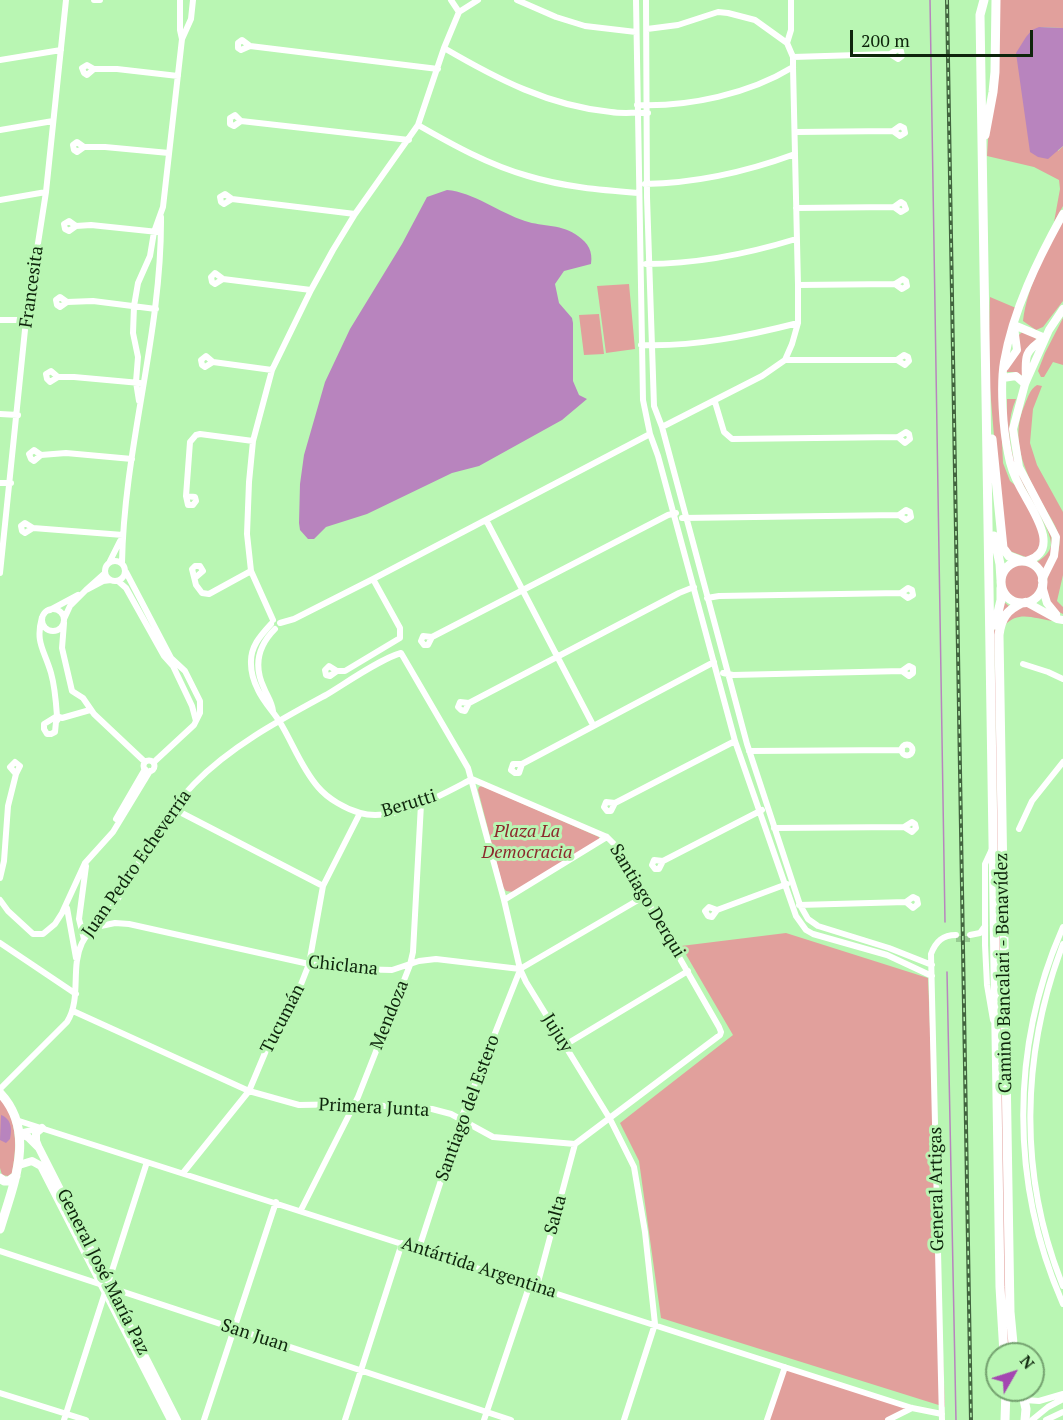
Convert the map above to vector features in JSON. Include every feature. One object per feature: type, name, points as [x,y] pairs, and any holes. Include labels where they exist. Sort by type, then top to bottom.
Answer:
[{"type":"main road","name":"Camino Bancalari - Benavídez","points":[[982,0],[980,15],[982,192],[1003,1342]]},
{"type":"main road","points":[[988,0],[995,54]]},
{"type":"main road","name":"Camino Bancalari - Benavídez","points":[[982,192],[985,132],[993,92],[996,0]]},
{"type":"main road","name":"Camino Bancalari - Benavídez","points":[[985,370],[1002,544],[1006,554],[1024,561]]},
{"type":"main road","name":"Camino Bancalari - Benavídez","points":[[987,429],[994,538],[1001,581],[1001,600],[991,654]]},
{"type":"main road","points":[[1024,561],[1038,568],[1042,583],[1035,598],[1024,602],[1007,597],[1001,581],[1006,568],[1014,562],[1024,561]]},
{"type":"main road","name":"Camino Bancalari - Benavídez","points":[[1013,1342],[1010,1300],[999,634],[1000,624],[1007,612],[1024,602]]},
{"type":"main road","points":[[0,1093],[13,1109],[16,1120],[19,1165],[0,1229]]},
{"type":"main road","points":[[0,1179],[9,1181],[16,1176]]},
{"type":"main road","points":[[1005,1402],[1005,1420]]},
{"type":"main road","points":[[1005,1406],[1011,1402]]},
{"type":"main road","points":[[1024,1402],[1025,1420]]},
{"type":"street","name":"Francesita","points":[[0,573],[26,320],[46,192],[66,0]]},
{"type":"street","points":[[94,0],[100,0]]},
{"type":"street","points":[[180,0],[182,39]]},
{"type":"street","points":[[172,661],[122,563],[140,383],[133,333],[134,306],[138,283],[150,256],[161,213],[182,39],[191,19],[193,0]]},
{"type":"street","points":[[452,0],[459,12]]},
{"type":"street","points":[[478,0],[459,12],[444,48],[418,125],[355,214],[311,290],[272,370],[253,441],[247,509],[251,572],[274,624],[294,619],[650,434]]},
{"type":"street","points":[[517,0],[556,17],[585,26],[636,33],[678,25],[718,12],[728,12],[755,20],[787,43],[792,57],[798,285],[798,322],[792,344],[785,360],[762,376],[714,402],[660,425]]},
{"type":"street","points":[[636,0],[642,391],[650,434],[741,759],[792,906],[801,924],[813,934],[932,961],[934,947],[940,939],[945,936],[956,937]]},
{"type":"street","points":[[646,0],[647,197],[652,398],[747,744],[800,905],[808,919],[818,926],[888,952],[932,976]]},
{"type":"street","points":[[787,43],[791,30],[791,0]]},
{"type":"street","points":[[636,21],[647,21]]},
{"type":"street","points":[[249,46],[438,69]]},
{"type":"street","points":[[444,48],[492,76],[546,99],[594,110],[648,113]]},
{"type":"street","points":[[0,60],[61,50]]},
{"type":"street","points":[[792,57],[891,54]]},
{"type":"street","points":[[980,57],[990,59],[995,54]]},
{"type":"street","points":[[637,105],[678,103],[726,94],[765,81],[793,67]]},
{"type":"street","points":[[94,69],[117,69],[178,76]]},
{"type":"street","points":[[0,130],[53,121]]},
{"type":"street","points":[[242,121],[409,140]]},
{"type":"street","points":[[418,125],[475,156],[529,177],[576,187],[647,197]]},
{"type":"street","points":[[795,132],[893,131]]},
{"type":"street","points":[[84,147],[113,147],[169,153]]},
{"type":"street","points":[[638,184],[712,179],[742,172],[795,154]]},
{"type":"street","points":[[0,200],[46,192]]},
{"type":"street","points":[[232,199],[355,214]]},
{"type":"street","points":[[796,208],[894,207]]},
{"type":"street","points":[[1024,561],[1035,560],[1044,554],[1049,544],[1049,536],[1046,527],[1021,489],[1011,466],[1007,451],[1003,374],[1014,325],[1034,273],[1063,214]]},
{"type":"street","points":[[76,226],[118,227],[157,232]]},
{"type":"street","points":[[140,383],[156,309],[157,232]]},
{"type":"street","points":[[640,264],[715,259],[747,253],[796,239]]},
{"type":"street","points":[[223,279],[311,290]]},
{"type":"street","points":[[798,285],[895,284]]},
{"type":"street","points":[[68,302],[93,301],[156,309]]},
{"type":"street","points":[[1063,309],[1045,338],[1026,383],[1013,429],[1016,453],[1024,478],[1051,524],[1056,537],[1054,556],[1042,583],[1049,608],[1063,618]]},
{"type":"street","points":[[0,320],[26,320]]},
{"type":"street","points":[[641,345],[728,338],[798,322]]},
{"type":"street","points":[[1014,325],[1045,338]]},
{"type":"street","points":[[785,360],[897,360]]},
{"type":"street","points":[[213,362],[272,370]]},
{"type":"street","points":[[1003,374],[1016,376],[1026,383]]},
{"type":"street","points":[[58,377],[87,377],[140,383]]},
{"type":"street","points":[[1003,392],[1011,397],[1022,394]]},
{"type":"street","points":[[714,402],[724,432],[732,439],[898,437]]},
{"type":"street","points":[[0,414],[18,414]]},
{"type":"street","points":[[648,425],[653,420],[660,425]]},
{"type":"street","points":[[186,496],[190,442],[196,435],[253,441]]},
{"type":"street","points":[[653,444],[661,443],[664,437]]},
{"type":"street","points":[[41,455],[77,453],[132,459]]},
{"type":"street","points":[[0,483],[11,483]]},
{"type":"street","points":[[432,637],[674,516],[684,514],[899,515]]},
{"type":"street","points":[[486,520],[593,725]]},
{"type":"street","points":[[33,528],[123,535]]},
{"type":"street","points":[[42,617],[43,624],[51,631],[60,629],[70,606],[105,573],[123,535]]},
{"type":"street","points":[[108,563],[117,560],[122,563]]},
{"type":"street","points":[[90,710],[58,717],[52,674],[38,636],[42,617],[68,598],[103,581],[123,578],[126,572]]},
{"type":"street","points":[[196,577],[198,589],[208,594],[251,572]]},
{"type":"street","points":[[49,610],[59,611],[64,621],[62,648],[69,685],[74,693],[82,698],[90,710],[147,768],[154,769],[154,762],[196,722],[200,713],[200,701],[185,671],[164,656],[126,588],[105,573]]},
{"type":"street","points":[[337,670],[345,671],[400,638],[400,628],[373,579]]},
{"type":"street","points":[[469,703],[679,593],[705,589]]},
{"type":"street","points":[[698,605],[719,596],[901,593]]},
{"type":"street","points":[[1024,602],[1057,619],[1063,618]]},
{"type":"street","name":"Berutti","points":[[274,624],[263,644],[258,660],[260,677],[272,703],[273,711],[318,787],[340,804],[360,813],[386,814],[421,804],[472,779]]},
{"type":"street","name":"Juan Pedro Echeverría","points":[[0,1089],[63,1026],[73,1011],[77,960],[84,939],[112,907],[174,809],[194,784],[224,758],[279,721],[401,653]]},
{"type":"street","name":"Jujuy","points":[[401,653],[463,758],[472,779],[520,969],[609,1119],[634,1167],[645,1232],[655,1324],[624,1420]]},
{"type":"street","points":[[522,764],[714,662]]},
{"type":"street","points":[[1023,664],[1037,667],[1063,679]]},
{"type":"street","points":[[717,673],[733,675],[902,670]]},
{"type":"street","points":[[615,803],[736,744],[747,744]]},
{"type":"street","points":[[741,759],[750,753],[902,750]]},
{"type":"street","points":[[1019,829],[1032,801],[1063,762]]},
{"type":"street","points":[[0,900],[30,932],[43,934],[55,924],[66,907],[88,859],[108,835],[147,768]]},
{"type":"street","points":[[0,879],[4,861],[8,806],[15,774]]},
{"type":"street","name":"Santiago Derqui","points":[[472,779],[607,837],[615,844],[721,1032],[609,1119]]},
{"type":"street","name":"Mendoza","points":[[301,1210],[354,1104],[410,965],[413,952],[421,804]]},
{"type":"street","points":[[663,861],[768,808]]},
{"type":"street","points":[[174,809],[323,886]]},
{"type":"street","name":"Tucumán","points":[[183,1173],[249,1091],[278,1022],[298,992],[309,964],[323,886],[360,813]]},
{"type":"street","points":[[767,831],[776,828],[904,826]]},
{"type":"street","points":[[504,900],[607,837]]},
{"type":"street","points":[[994,846],[985,864],[985,945],[987,985],[997,1040]]},
{"type":"street","points":[[84,939],[80,929],[81,904],[88,859]]},
{"type":"street","points":[[717,910],[793,882]]},
{"type":"street","points":[[69,898],[76,896],[81,904]]},
{"type":"street","points":[[520,969],[645,896]]},
{"type":"street","points":[[792,906],[906,902]]},
{"type":"street","points":[[66,907],[75,910],[81,904]]},
{"type":"street","points":[[66,907],[77,960]]},
{"type":"street","name":"Chiclana","points":[[96,927],[115,923],[129,924],[309,964],[381,971],[436,959],[520,969]]},
{"type":"street","points":[[985,926],[980,933],[970,937],[979,939],[985,945]]},
{"type":"street","points":[[1063,927],[1040,988],[1026,1065],[1022,1109],[1029,1167],[1049,1258],[1063,1304]]},
{"type":"street","points":[[0,943],[76,994]]},
{"type":"street","points":[[1029,1167],[1033,1065],[1048,987],[1063,944]]},
{"type":"street","name":"General Artigas","points":[[932,961],[942,1417]]},
{"type":"street","name":"Santiago del Estero","points":[[419,1248],[461,1119],[520,969]]},
{"type":"street","points":[[565,1045],[688,971]]},
{"type":"street","name":"Primera Junta","points":[[73,1011],[249,1091],[292,1104],[417,1107],[443,1112],[461,1119],[493,1137],[575,1144]]},
{"type":"street","points":[[1026,1065],[1033,1065]]},
{"type":"street","points":[[575,1144],[609,1119]]},
{"type":"street","name":"Antártida Argentina","points":[[16,1120],[942,1417]]},
{"type":"street","points":[[18,1133],[42,1128]]},
{"type":"street","points":[[39,1148],[36,1133],[42,1128]]},
{"type":"street","name":"General José María Paz","points":[[18,1133],[28,1137],[39,1148],[171,1420]]},
{"type":"street","name":"Salta","points":[[484,1420],[533,1285],[575,1144]]},
{"type":"street","name":"General José María Paz","points":[[19,1165],[32,1161],[42,1166],[177,1420]]},
{"type":"street","points":[[65,1417],[147,1162]]},
{"type":"street","points":[[204,1420],[276,1202]]},
{"type":"street","points":[[345,1420],[402,1243]]},
{"type":"street","name":"San Juan","points":[[0,1251],[511,1420]]},
{"type":"street","points":[[1049,1258],[1063,1286]]},
{"type":"street","points":[[766,1420],[785,1367]]},
{"type":"street","points":[[0,1393],[65,1417],[86,1420]]},
{"type":"street","points":[[1045,1399],[1063,1394]]},
{"type":"street","points":[[1032,1420],[1063,1399]]},
{"type":"street","points":[[888,1420],[912,1408]]},
{"type":"street","points":[[1046,1420],[1063,1412]]},
{"type":"green space","points":[[997,0],[1063,0],[1063,28],[1039,27],[1058,151],[1063,146],[1063,206],[1054,222],[1060,189],[1059,180],[1034,167],[987,156]]},
{"type":"green space","points":[[1063,221],[1063,301],[1043,327],[1036,330],[1023,321],[1025,308],[1038,269]]},
{"type":"green space","points":[[629,284],[635,349],[606,353],[597,286]]},
{"type":"green space","points":[[990,297],[1016,308],[999,377],[1003,463],[1010,481],[1015,485],[1041,528],[1045,539],[1031,559],[1007,550],[997,472],[988,364]]},
{"type":"green space","points":[[599,314],[604,354],[584,355],[579,315]]},
{"type":"green space","points":[[1063,318],[1063,365],[1053,362],[1044,377],[1041,377],[1038,371]]},
{"type":"green space","points":[[1022,332],[1036,339],[1023,376],[1015,372],[1006,372]]},
{"type":"green space","points":[[1037,385],[1042,386],[1033,409],[1030,443],[1037,465],[1063,512],[1063,575],[1057,601],[1063,607],[1063,614],[1051,608],[1046,588],[1048,575],[1059,549],[1058,533],[1026,471],[1019,445],[1020,418],[1030,393]]},
{"type":"green space","points":[[1007,399],[1016,399],[1009,428],[1013,456],[1051,535],[1051,551],[1044,570],[1037,562],[1049,550],[1050,538],[1012,460],[1008,437]]},
{"type":"green space","points":[[1022,565],[1034,570],[1039,582],[1034,594],[1022,599],[1010,594],[1005,582],[1010,570]]},
{"type":"green space","points":[[1004,602],[1009,606],[1001,615],[1010,1342],[1006,1342],[1004,1330],[994,631]]},
{"type":"green space","points":[[1022,607],[1029,607],[1053,621],[1022,617],[1010,620],[1005,625],[1010,614]]},
{"type":"green space","name":"Plaza La Democracia","points":[[482,786],[599,837],[599,840],[513,892],[506,891],[503,887],[478,790]]},
{"type":"green space","points":[[786,933],[928,978],[945,1407],[661,1318],[639,1161],[620,1123],[733,1035],[681,946]]},
{"type":"green space","points":[[0,1099],[10,1116],[15,1134],[14,1164],[12,1173],[8,1176],[2,1175],[0,1168]]},
{"type":"green space","points":[[785,1367],[912,1408],[888,1420],[767,1420]]},
{"type":"shaded area","points":[[1039,27],[1063,28],[1063,146],[1048,159],[1030,152],[1016,53],[1032,30]]},
{"type":"shaded area","points":[[447,190],[467,195],[525,221],[566,229],[585,242],[590,251],[591,264],[564,271],[555,284],[559,303],[572,318],[573,323],[573,381],[579,395],[587,399],[562,420],[479,466],[452,473],[367,514],[326,527],[314,539],[308,539],[300,530],[300,484],[304,455],[325,382],[350,329],[402,244],[427,197]]},
{"type":"shaded area","points":[[1,1115],[10,1125],[10,1139],[6,1143],[0,1140]]},
{"type":"waterway","points":[[930,0],[945,922]]},
{"type":"waterway","points":[[947,972],[956,1420]]},
{"type":"tunnel","points":[[956,939],[970,939]]},
{"type":"railway","points":[[947,0],[971,1420]]}]
